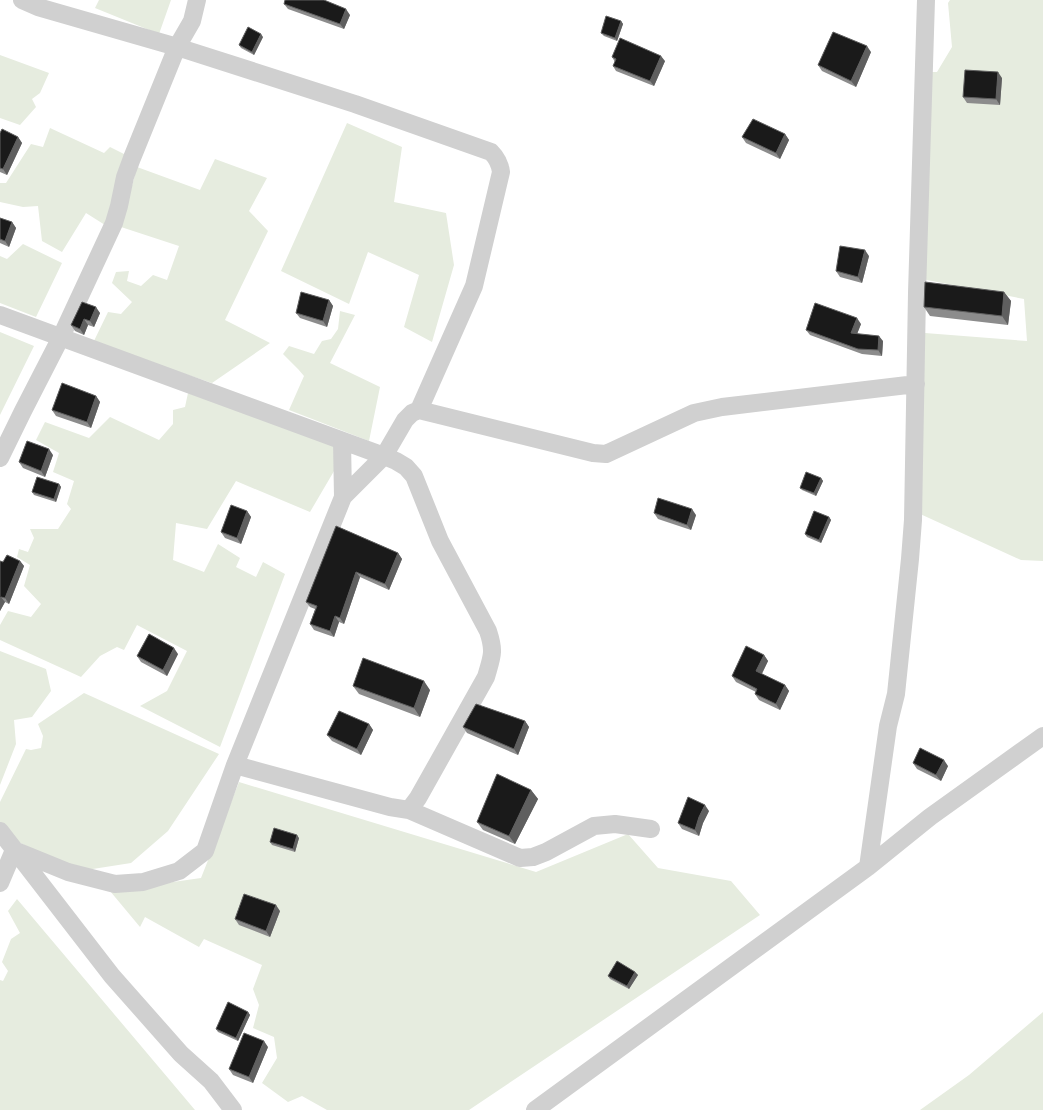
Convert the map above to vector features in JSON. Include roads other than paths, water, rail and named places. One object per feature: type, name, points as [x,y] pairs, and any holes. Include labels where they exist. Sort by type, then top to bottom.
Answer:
[{"type":"street","points":[[22,0],[38,7],[176,47],[355,104],[491,152],[496,157],[501,172],[474,286],[419,410]]},
{"type":"street","points":[[0,458],[61,338],[114,223],[125,177],[132,158],[176,47],[192,21],[197,0]]},
{"type":"street","points":[[868,867],[888,726],[896,694],[913,520],[926,0]]},
{"type":"street","points":[[0,315],[384,456],[406,467],[414,476],[440,540],[488,631],[493,645],[486,677],[418,798],[409,810]]},
{"type":"street","points":[[343,497],[384,456],[404,420],[419,410],[593,453],[606,454],[694,413],[722,407],[916,384]]},
{"type":"street","points":[[14,850],[68,872],[115,884],[143,882],[179,871],[205,851],[235,765],[343,497],[342,440]]},
{"type":"street","points":[[535,1110],[868,867],[930,817],[1043,736]]},
{"type":"street","points":[[235,765],[390,807],[409,810],[520,858],[532,858],[546,852],[594,826],[615,824],[651,829]]},
{"type":"street","points":[[0,832],[112,976],[181,1054],[211,1081],[233,1110]]},
{"type":"street","points":[[0,883],[14,850]]}]
